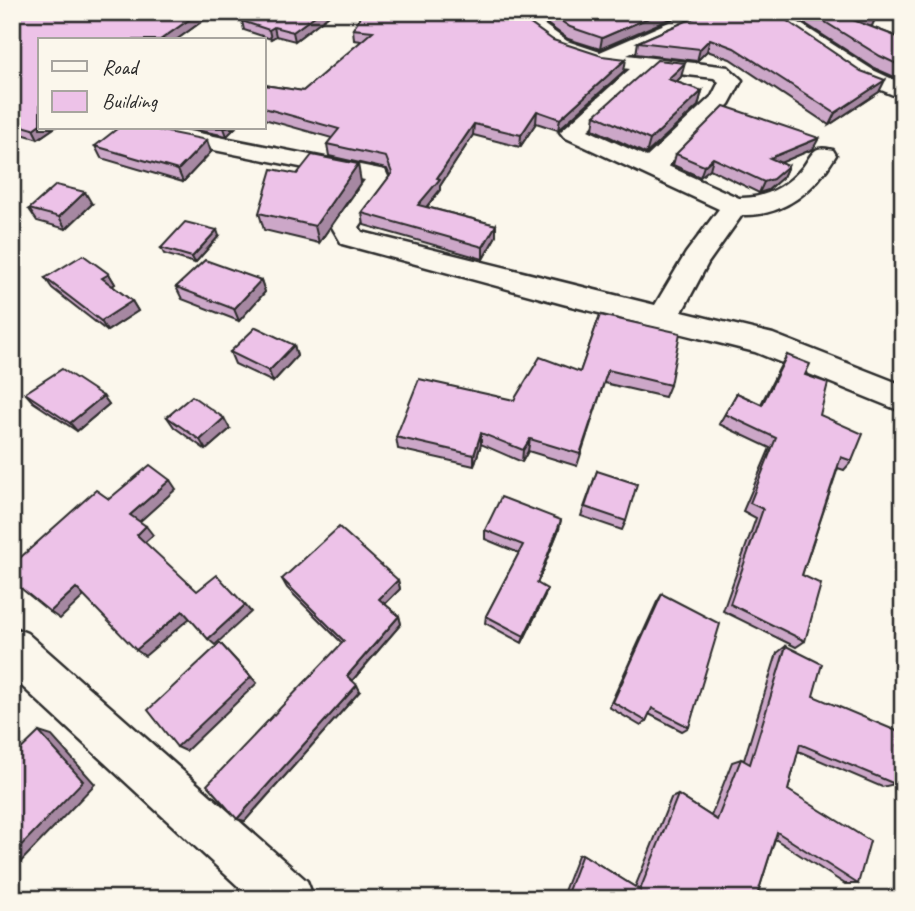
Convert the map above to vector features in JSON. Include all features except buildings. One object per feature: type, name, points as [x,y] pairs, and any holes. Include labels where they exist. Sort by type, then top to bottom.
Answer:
[{"type":"street","points":[[493,12],[536,28],[561,45],[601,59],[720,72],[731,80],[721,99],[656,162],[655,170]]},
{"type":"street","points":[[601,59],[685,22],[687,19],[680,12]]},
{"type":"street","points":[[768,12],[865,75],[903,92]]},
{"type":"street","points":[[648,64],[572,132],[735,206],[756,206],[800,187],[814,172],[824,155]]},
{"type":"street","points":[[149,130],[376,175],[378,183],[345,227],[345,231],[352,238],[762,342],[903,399]]},
{"type":"street","points":[[664,318],[679,285],[701,250],[735,206]]},
{"type":"street","points":[[12,648],[289,899]]}]
